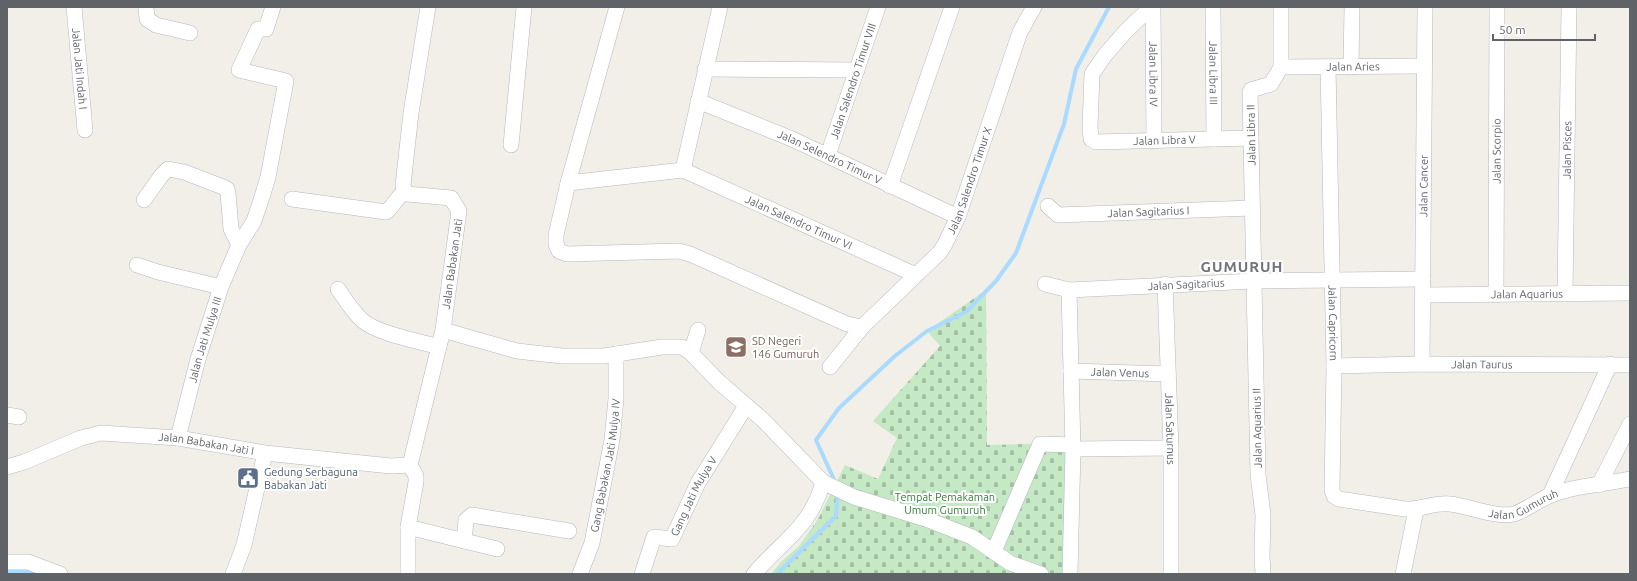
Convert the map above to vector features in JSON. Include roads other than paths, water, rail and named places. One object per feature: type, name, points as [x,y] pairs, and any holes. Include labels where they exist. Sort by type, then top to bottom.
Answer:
[{"type":"street","name":"Jalan Jati Indah I","points":[[74,7],[85,130]]},
{"type":"street","points":[[146,7],[147,19],[156,25],[190,33]]},
{"type":"street","name":"Jalan Jati Mulya III","points":[[178,438],[198,359],[221,287],[239,244],[254,222],[266,184],[286,81],[239,70],[258,29],[266,29],[273,7]]},
{"type":"street","points":[[292,198],[386,212],[405,191],[403,185],[411,113],[428,7]]},
{"type":"street","points":[[511,145],[524,7]]},
{"type":"street","points":[[613,7],[617,7],[568,183],[556,235],[556,244],[559,251],[567,254],[679,252],[690,254],[847,324],[862,327]]},
{"type":"street","points":[[568,183],[683,170],[720,7]]},
{"type":"street","name":"Jalan Salendro Timur VIII","points":[[828,155],[878,7]]},
{"type":"street","points":[[890,186],[952,7]]},
{"type":"street","name":"Jalan Salendro Timur X","points":[[830,368],[862,327],[942,248],[958,217],[1020,32],[1034,7]]},
{"type":"street","name":"Jalan Libra V","points":[[1152,7],[1125,32],[1105,55],[1092,74],[1091,139],[1096,142],[1251,138]]},
{"type":"street","name":"Jalan Libra IV","points":[[1152,7],[1154,141]]},
{"type":"street","name":"Jalan Libra III","points":[[1213,7],[1214,140]]},
{"type":"street","points":[[1281,7],[1281,67]]},
{"type":"street","points":[[1351,67],[1352,7]]},
{"type":"street","name":"Jalan Cancer","points":[[1422,364],[1425,7]]},
{"type":"street","name":"Jalan Scorpio","points":[[1496,295],[1497,7]]},
{"type":"street","name":"Jalan Pisces","points":[[1565,294],[1569,7]]},
{"type":"street","name":"Jalan Aries","points":[[1281,67],[1424,66]]},
{"type":"street","name":"Jalan Libra II","points":[[1254,282],[1251,90],[1271,84],[1281,67]]},
{"type":"street","name":"Jalan Capricorn","points":[[1328,67],[1334,366],[1332,490],[1334,496],[1339,499],[1416,510]]},
{"type":"street","points":[[705,69],[857,70]]},
{"type":"street","name":"Jalan Selendro Timur V","points":[[698,101],[828,155],[890,186],[958,217]]},
{"type":"street","points":[[144,200],[161,176],[168,169],[184,172],[223,187],[228,193],[231,229],[239,244]]},
{"type":"street","name":"Jalan Salendro Timur VI","points":[[683,170],[916,275]]},
{"type":"street","name":"Jalan Babakan Jati","points":[[405,191],[407,194],[451,198],[459,211],[443,330],[410,465]]},
{"type":"street","name":"Jalan Sagitarius I","points":[[1048,206],[1058,215],[1252,208]]},
{"type":"street","points":[[137,265],[158,272],[221,287]]},
{"type":"street","name":"Jalan Sagitarius","points":[[1045,284],[1069,290],[1165,284],[1332,279],[1423,279]]},
{"type":"street","name":"Jalan Aquarius II","points":[[1254,282],[1258,474],[1263,515],[1263,574]]},
{"type":"street","name":"Jalan Saturnus","points":[[1165,284],[1171,448],[1171,574]]},
{"type":"street","points":[[338,289],[355,314],[364,322],[386,332],[439,347]]},
{"type":"street","points":[[1069,290],[1073,447],[1070,574]]},
{"type":"street","name":"Jalan Aquarius","points":[[1423,295],[1630,293]]},
{"type":"street","points":[[443,330],[517,351],[562,356],[604,356],[673,346],[682,347],[691,353],[718,381],[763,420],[826,483],[854,497],[926,519],[972,537],[1010,563],[1041,574]]},
{"type":"street","points":[[691,353],[698,330]]},
{"type":"street","name":"Gang Babakan Jati Mulya IV","points":[[580,574],[592,543],[612,440],[616,399],[616,354]]},
{"type":"street","name":"Jalan Taurus","points":[[1334,366],[1422,364],[1630,364]]},
{"type":"street","points":[[1550,495],[1610,364]]},
{"type":"street","name":"Jalan Venus","points":[[1071,372],[1168,374]]},
{"type":"street","name":"Gang Jati Mulya V","points":[[642,574],[654,537],[672,539],[698,483],[746,406]]},
{"type":"street","points":[[1599,485],[1630,424]]},
{"type":"street","name":"Jalan Babakan Jati I","points":[[7,467],[24,462],[81,438],[101,433],[178,438],[265,453],[391,466],[410,465]]},
{"type":"street","points":[[994,551],[1040,444],[1073,447],[1171,448]]},
{"type":"street","points":[[234,574],[244,545],[265,453]]},
{"type":"street","points":[[408,574],[408,527],[416,482],[416,476],[410,465]]},
{"type":"street","name":"Jalan Gumuruh","points":[[1416,510],[1432,504],[1450,504],[1498,514],[1513,514],[1550,495],[1583,487],[1630,479]]},
{"type":"street","points":[[754,574],[804,523],[826,483]]},
{"type":"street","points":[[1403,574],[1416,510]]},
{"type":"street","points":[[464,541],[466,520],[472,515],[569,531]]},
{"type":"street","points":[[408,527],[497,549]]},
{"type":"street","points":[[7,562],[28,562],[60,574]]},
{"type":"waterway","points":[[836,484],[816,440],[839,408],[895,356],[927,331],[966,312],[996,281],[1016,253],[1064,124],[1076,69],[1109,7]]},
{"type":"waterway","points":[[777,574],[836,516],[838,492]]},
{"type":"waterway","points":[[7,574],[20,572],[30,574]]},
{"type":"place","name":"SD Negeri 146 Gumuruh","points":[[736,347]]},
{"type":"place","name":"Gedung Serbaguna Babakan Jati","points":[[248,478]]},
{"type":"district","name":"GUMURUH","points":[[1242,266]]},
{"type":"park label","name":"Tempat Pemakaman Umum Gumuruh","points":[[945,503]]}]
